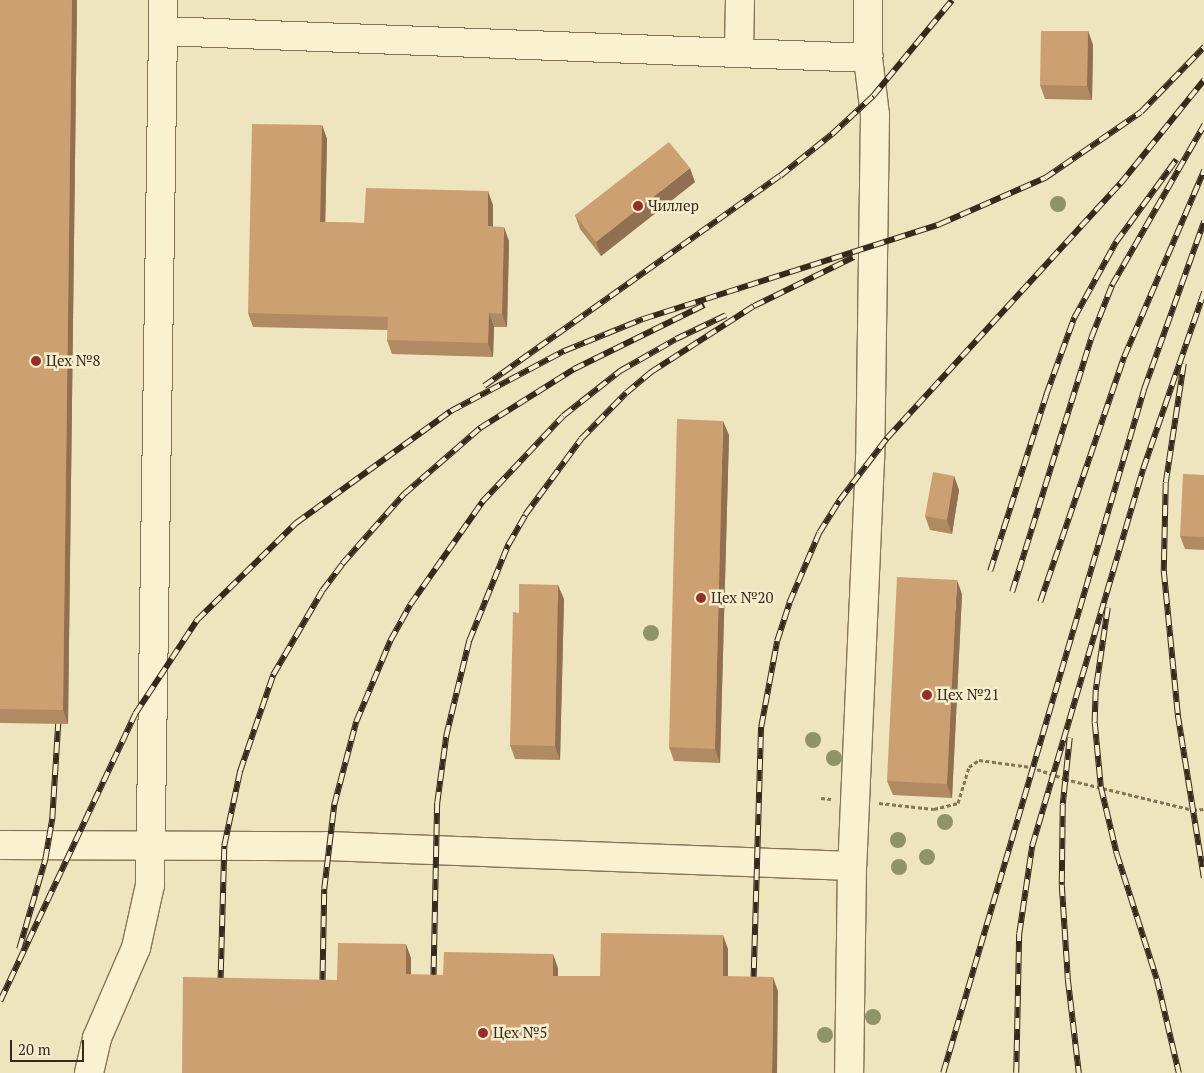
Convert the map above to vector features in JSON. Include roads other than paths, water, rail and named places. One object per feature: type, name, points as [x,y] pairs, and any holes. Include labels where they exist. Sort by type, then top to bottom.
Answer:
[{"type":"lane","points":[[89,1073],[97,1038],[136,948],[150,885],[163,0]]},
{"type":"lane","points":[[740,0],[740,51]]},
{"type":"lane","points":[[849,1073],[852,866],[870,458],[875,115],[868,58],[868,0]]},
{"type":"lane","points":[[163,31],[740,51],[868,58]]},
{"type":"lane","points":[[0,845],[152,848],[327,846],[852,866]]},
{"type":"railway","points":[[484,386],[780,176],[832,134],[873,96],[952,0]]},
{"type":"railway","points":[[0,1001],[135,714],[197,620],[296,523],[451,411],[564,351],[643,319],[940,224],[1045,178],[1141,112],[1204,47]]},
{"type":"railway","points":[[753,990],[761,727],[777,641],[789,603],[819,533],[839,501],[887,438],[1120,184],[1204,80]]},
{"type":"railway","points":[[1012,592],[1091,338],[1112,285],[1204,125]]},
{"type":"railway","points":[[990,571],[1046,395],[1074,318],[1116,242],[1176,160]]},
{"type":"railway","points":[[1040,602],[1124,357],[1204,170]]},
{"type":"railway","points":[[943,1073],[1144,389],[1204,221]]},
{"type":"railway","points":[[433,989],[437,803],[446,736],[469,641],[508,545],[525,515],[581,439],[626,393],[651,372],[754,306],[854,257]]},
{"type":"railway","points":[[1016,1073],[1019,934],[1032,846],[1143,469],[1204,292]]},
{"type":"railway","points":[[220,992],[224,846],[240,771],[273,675],[322,591],[342,564],[404,494],[480,428],[574,369],[704,305]]},
{"type":"railway","points":[[322,993],[324,889],[334,805],[356,722],[390,641],[410,605],[482,502],[563,416],[620,371],[676,339],[726,315]]},
{"type":"railway","points":[[1184,364],[1166,483],[1164,571],[1178,715],[1204,878]]},
{"type":"railway","points":[[1108,608],[1096,690],[1095,723],[1101,787],[1117,854],[1157,979],[1179,1073]]},
{"type":"railway","points":[[19,949],[45,860],[52,819],[59,709]]},
{"type":"railway","points":[[1070,738],[1063,805],[1062,885],[1068,979],[1079,1073]]},
{"type":"place","name":"Чиллер","points":[[638,206]]},
{"type":"place","name":"Цех №8","points":[[36,361]]},
{"type":"place","name":"Цех №20","points":[[701,598]]},
{"type":"place","name":"Цех №21","points":[[927,695]]},
{"type":"place","name":"Цех №5","points":[[483,1033]]}]
